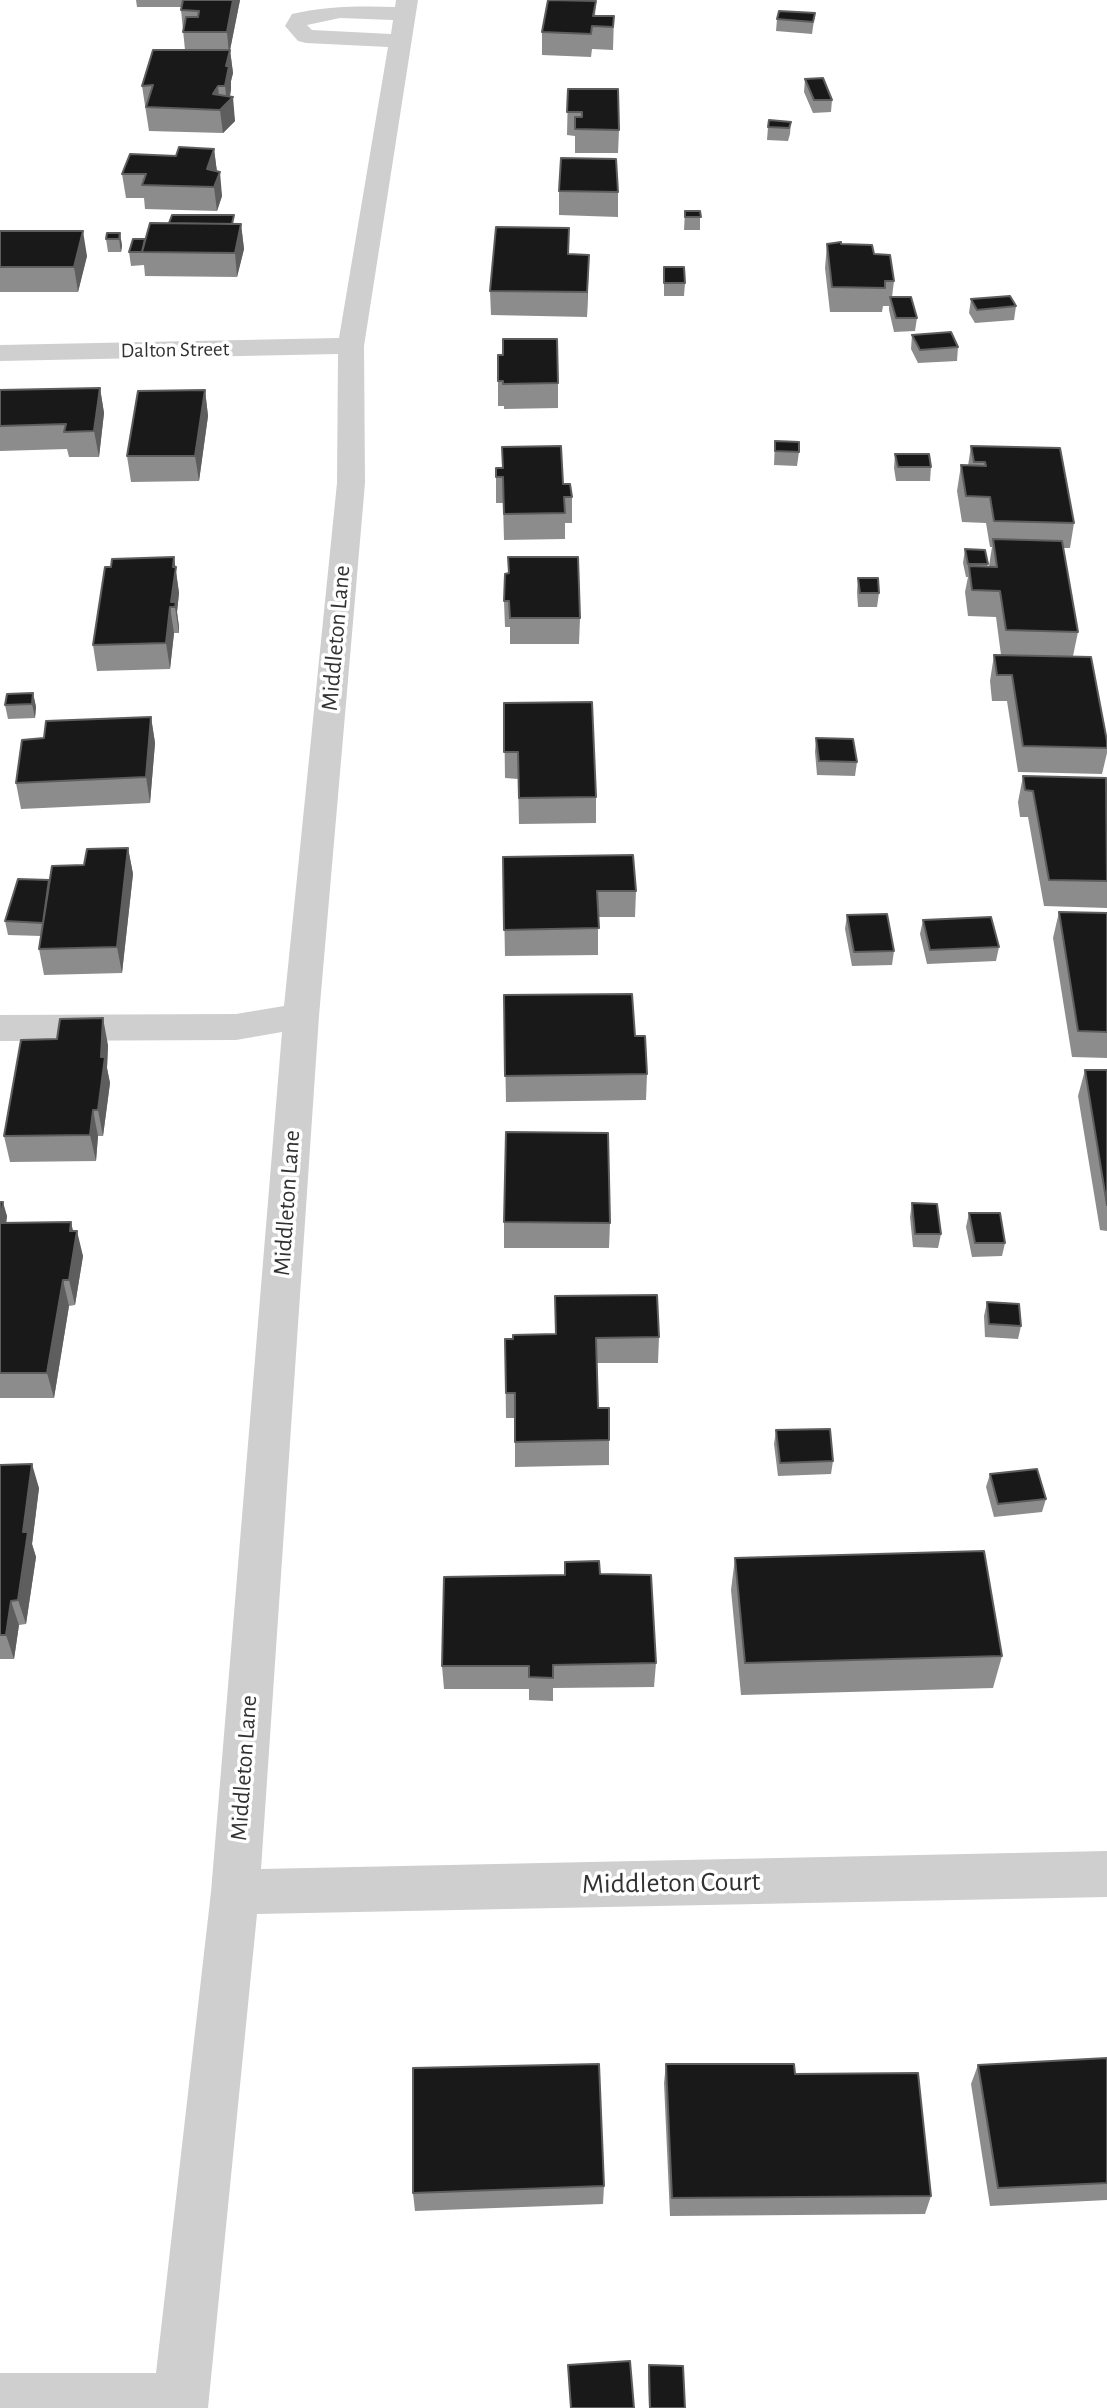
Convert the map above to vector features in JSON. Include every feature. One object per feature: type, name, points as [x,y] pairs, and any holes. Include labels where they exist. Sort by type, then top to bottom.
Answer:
[{"type":"street","name":"Middleton Lane","points":[[180,2405],[235,1892],[301,1016],[351,483],[351,346],[404,18]]},
{"type":"street","name":"Dalton Street","points":[[0,353],[351,346]]},
{"type":"street","points":[[0,1028],[236,1027],[301,1016]]},
{"type":"street","name":"Middleton Court","points":[[235,1892],[1107,1874]]},
{"type":"street","points":[[0,2401],[180,2405]]},
{"type":"building","points":[[183,0],[233,0],[227,32],[183,32],[186,17],[198,17],[199,11],[181,10]]},
{"type":"building","points":[[548,0],[596,1],[593,16],[614,16],[613,27],[592,26],[591,34],[542,32]]},
{"type":"building","points":[[779,11],[815,13],[813,22],[777,19]]},
{"type":"building","points":[[153,50],[230,50],[225,86],[218,86],[213,94],[233,97],[220,110],[146,107],[153,85],[142,86]]},
{"type":"building","points":[[823,78],[832,100],[814,100],[805,79]]},
{"type":"building","points":[[568,89],[618,89],[619,130],[575,129],[575,117],[582,117],[582,112],[567,112]]},
{"type":"building","points":[[769,120],[791,122],[789,128],[768,127]]},
{"type":"building","points":[[179,147],[214,149],[207,169],[220,172],[214,187],[142,185],[146,174],[122,174],[130,154],[176,156]]},
{"type":"building","points":[[561,158],[616,159],[618,192],[559,191]]},
{"type":"building","points":[[685,211],[700,211],[701,217],[685,217]]},
{"type":"building","points":[[172,215],[234,215],[232,224],[169,223]]},
{"type":"building","points":[[150,223],[241,224],[235,253],[142,252]]},
{"type":"building","points":[[496,227],[569,228],[568,254],[589,255],[587,292],[490,291]]},
{"type":"building","points":[[0,231],[83,231],[74,267],[0,267]]},
{"type":"building","points":[[107,233],[120,233],[119,239],[106,239]]},
{"type":"building","points":[[133,239],[145,239],[142,252],[129,252]]},
{"type":"building","points":[[841,242],[872,245],[874,254],[890,255],[894,281],[885,281],[885,288],[832,287],[827,244]]},
{"type":"building","points":[[664,267],[684,267],[685,283],[664,283]]},
{"type":"building","points":[[1010,296],[1016,306],[977,310],[971,299]]},
{"type":"building","points":[[890,297],[911,297],[917,318],[896,318]]},
{"type":"building","points":[[951,332],[958,347],[920,350],[912,335]]},
{"type":"building","points":[[503,339],[557,339],[558,383],[503,384],[503,381],[498,381],[498,355],[503,355]]},
{"type":"building","points":[[100,388],[94,431],[64,432],[66,424],[0,426],[0,390]]},
{"type":"building","points":[[205,390],[195,456],[127,456],[138,391]]},
{"type":"building","points":[[775,441],[799,442],[799,452],[775,451]]},
{"type":"building","points":[[561,446],[563,484],[570,484],[572,497],[564,497],[565,513],[504,514],[503,477],[496,477],[496,468],[503,468],[502,447]]},
{"type":"building","points":[[971,446],[1060,448],[1074,523],[994,521],[990,497],[966,496],[961,465],[986,466],[985,462],[974,462]]},
{"type":"building","points":[[895,454],[929,454],[931,467],[898,467]]},
{"type":"building","points":[[993,539],[1062,541],[1078,632],[1006,630],[1000,591],[972,590],[969,566],[997,567]]},
{"type":"building","points":[[965,549],[985,550],[988,564],[968,564]]},
{"type":"building","points":[[174,557],[173,567],[176,567],[171,602],[176,602],[175,607],[170,607],[166,643],[93,645],[105,567],[111,567],[112,559]]},
{"type":"building","points":[[508,557],[578,557],[580,618],[510,618],[509,601],[504,601],[505,574],[509,573]]},
{"type":"building","points":[[858,578],[878,578],[879,593],[860,593]]},
{"type":"building","points":[[994,655],[1091,657],[1107,748],[1023,746],[1012,675],[997,675]]},
{"type":"building","points":[[33,693],[32,704],[5,705],[7,694]]},
{"type":"building","points":[[592,702],[596,797],[519,798],[518,752],[504,752],[504,703]]},
{"type":"building","points":[[151,717],[146,777],[16,783],[22,740],[44,738],[46,721]]},
{"type":"building","points":[[816,738],[853,739],[857,762],[819,761]]},
{"type":"building","points":[[1023,776],[1106,778],[1107,881],[1049,880],[1033,791],[1025,790]]},
{"type":"building","points":[[128,848],[117,947],[39,949],[52,866],[84,865],[87,849]]},
{"type":"building","points":[[633,855],[636,891],[597,891],[599,928],[504,930],[503,857]]},
{"type":"building","points":[[18,879],[49,880],[43,923],[5,921]]},
{"type":"building","points":[[1059,912],[1107,913],[1107,1032],[1078,1031]]},
{"type":"building","points":[[887,914],[894,951],[854,952],[847,915]]},
{"type":"building","points":[[991,917],[999,947],[930,950],[923,920]]},
{"type":"building","points":[[632,994],[635,1036],[645,1036],[647,1074],[505,1076],[504,995]]},
{"type":"building","points":[[103,1018],[101,1057],[105,1057],[98,1110],[93,1110],[90,1135],[4,1136],[21,1040],[57,1039],[60,1019]]},
{"type":"building","points":[[1085,1070],[1107,1070],[1107,1205]]},
{"type":"building","points":[[506,1132],[608,1133],[610,1223],[504,1222]]},
{"type":"building","points":[[0,1202],[3,1202],[0,1223]]},
{"type":"building","points":[[912,1203],[937,1204],[941,1234],[915,1234]]},
{"type":"building","points":[[969,1213],[1000,1213],[1005,1243],[975,1243]]},
{"type":"building","points":[[71,1222],[70,1231],[77,1231],[69,1280],[63,1280],[47,1373],[0,1373],[0,1223]]},
{"type":"building","points":[[657,1295],[659,1337],[596,1338],[598,1408],[609,1408],[609,1440],[515,1442],[515,1393],[506,1393],[505,1339],[513,1339],[513,1335],[556,1334],[555,1296]]},
{"type":"building","points":[[987,1302],[1019,1304],[1021,1326],[989,1324]]},
{"type":"building","points":[[830,1429],[833,1461],[780,1463],[776,1430]]},
{"type":"building","points":[[32,1464],[23,1532],[28,1532],[18,1600],[11,1601],[6,1635],[0,1635],[0,1465]]},
{"type":"building","points":[[1037,1469],[1046,1499],[998,1504],[990,1474]]},
{"type":"building","points":[[984,1551],[1002,1656],[745,1663],[735,1558]]},
{"type":"building","points":[[599,1561],[600,1574],[651,1575],[656,1663],[553,1665],[553,1678],[529,1677],[529,1666],[442,1666],[444,1577],[565,1575],[565,1562]]},
{"type":"building","points":[[1107,2058],[1107,2183],[998,2188],[978,2065]]},
{"type":"building","points":[[599,2064],[604,2186],[413,2193],[413,2068]]},
{"type":"building","points":[[666,2064],[794,2064],[795,2074],[918,2073],[931,2196],[672,2198]]},
{"type":"building","points":[[630,2361],[634,2408],[571,2408],[568,2365]]},
{"type":"building","points":[[649,2365],[683,2366],[685,2408],[650,2408]]}]
